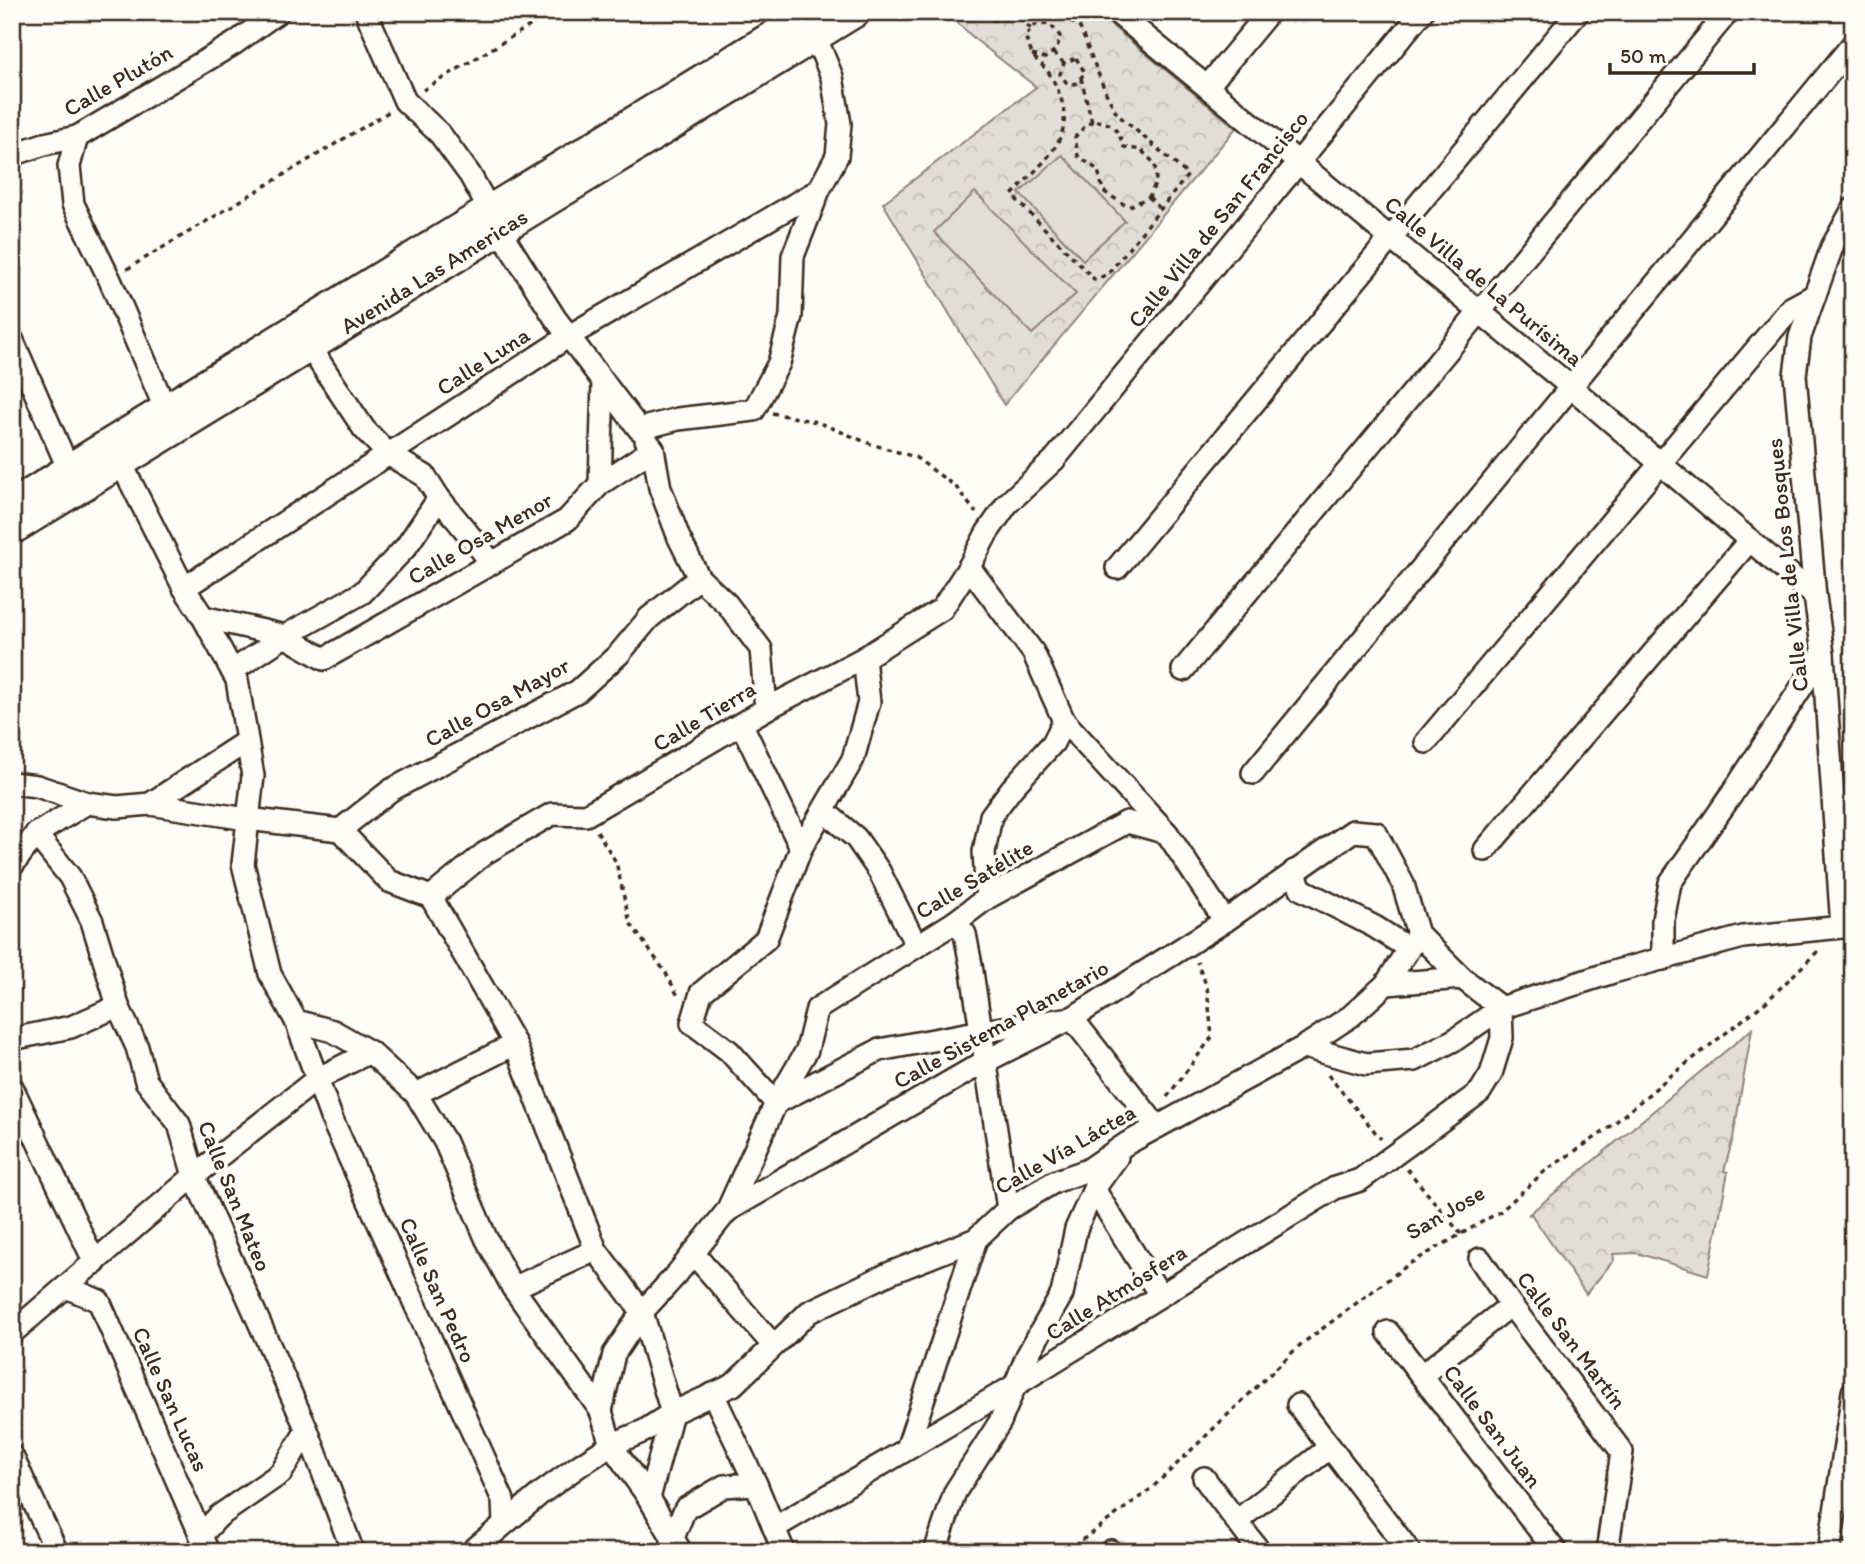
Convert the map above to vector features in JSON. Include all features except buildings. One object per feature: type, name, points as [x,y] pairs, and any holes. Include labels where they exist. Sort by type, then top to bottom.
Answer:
[{"type":"street","name":"Calle Plutón","points":[[12,155],[77,137],[235,43],[278,12]]},
{"type":"street","points":[[366,12],[405,101],[440,134],[470,175],[495,221],[569,337],[653,449],[660,488],[679,538],[699,578],[727,604],[761,649],[766,709]]},
{"type":"street","name":"Avenida Las Americas","points":[[12,505],[96,465],[813,25],[856,12]]},
{"type":"street","name":"Calle Villa de La Purísima","points":[[1116,12],[1571,387],[1815,596]]},
{"type":"street","points":[[1207,87],[1269,12]]},
{"type":"street","name":"Calle Villa de San Francisco","points":[[1054,460],[1422,12]]},
{"type":"street","points":[[1117,568],[1578,12]]},
{"type":"street","points":[[1183,670],[1728,12]]},
{"type":"street","points":[[639,429],[678,419],[754,410],[779,363],[791,317],[793,256],[819,190],[837,156],[840,124],[832,77],[813,25]]},
{"type":"street","points":[[1253,773],[1853,44]]},
{"type":"street","points":[[77,137],[69,166],[73,204],[110,280],[170,420]]},
{"type":"street","name":"Calle Luna","points":[[184,588],[569,337],[819,190]]},
{"type":"street","name":"Calle Villa de Los Bosques","points":[[1848,925],[1795,375],[1800,337],[1832,247],[1853,209]]},
{"type":"street","points":[[1426,742],[1791,308],[1815,295]]},
{"type":"street","points":[[304,338],[364,429],[388,454],[425,476],[439,498],[492,563]]},
{"type":"street","name":"Calle San Pedro","points":[[14,347],[184,588],[237,680],[253,776],[243,864],[270,974],[296,1021],[331,1117],[503,1500],[504,1524]]},
{"type":"street","points":[[600,484],[603,381]]},
{"type":"street","name":"Calle Osa Menor","points":[[285,636],[324,659],[568,520],[600,484],[653,449]]},
{"type":"street","name":"Calle Tierra","points":[[586,815],[743,725],[766,709],[864,658],[942,609],[1007,504],[1054,460]]},
{"type":"street","name":"Avenida Las Americas","points":[[12,530],[96,465]]},
{"type":"street","points":[[232,671],[285,636],[362,593],[406,547],[439,498]]},
{"type":"street","points":[[1485,850],[1750,540]]},
{"type":"street","points":[[969,567],[1033,652],[1064,720],[1167,833],[1225,921]]},
{"type":"street","name":"Calle Osa Mayor","points":[[340,830],[391,790],[578,691],[619,654],[649,618],[699,578]]},
{"type":"street","points":[[203,617],[285,636]]},
{"type":"street","points":[[1663,958],[1663,920],[1670,883],[1732,794],[1823,654]]},
{"type":"street","points":[[776,1103],[729,1051],[692,1023],[701,993],[766,939],[801,848],[853,760],[869,702],[864,658]]},
{"type":"street","points":[[987,898],[984,852],[991,816],[1012,788],[1053,743],[1064,720]]},
{"type":"street","points":[[743,725],[801,848]]},
{"type":"street","points":[[150,804],[247,741]]},
{"type":"street","points":[[12,783],[37,786],[87,803],[117,807],[150,804],[247,820],[340,830],[389,881],[431,897],[515,1044],[596,1250],[642,1312],[672,1413],[649,1498]]},
{"type":"street","points":[[12,866],[36,834],[87,803]]},
{"type":"street","points":[[824,811],[856,838],[879,871],[916,945]]},
{"type":"street","points":[[431,897],[485,853],[552,814],[586,815]]},
{"type":"street","name":"Calle Satélite","points":[[776,1103],[807,1050],[817,1009],[955,922],[987,898],[1126,822],[1167,833]]},
{"type":"street","name":"Calle Sistema Planetario","points":[[727,1211],[984,1062],[1072,1018],[1225,921],[1353,831],[1376,832],[1403,884],[1413,941]]},
{"type":"street","name":"Calle San Mateo","points":[[36,834],[70,877],[92,921],[118,1006],[137,1047],[146,1081],[179,1124],[194,1175],[307,1430],[353,1552]]},
{"type":"street","points":[[1294,871],[1301,889],[1375,927],[1413,941],[1501,1008]]},
{"type":"street","points":[[955,922],[965,934],[982,1031],[984,1062],[1007,1209]]},
{"type":"street","points":[[1304,1047],[1366,1064],[1415,1060],[1456,1039],[1501,1008],[1613,972],[1743,937],[1848,925]]},
{"type":"street","name":"Calle Vía Láctea","points":[[471,1552],[540,1493],[611,1445],[733,1385],[809,1312],[890,1273],[976,1239],[1007,1209],[1054,1182],[1088,1170],[1126,1144],[1153,1121],[1304,1047],[1351,1016],[1386,984],[1413,941]]},
{"type":"street","points":[[1386,984],[1462,978]]},
{"type":"street","points":[[12,1039],[71,1027],[118,1006]]},
{"type":"street","name":"Calle Atmósfera","points":[[774,1528],[1014,1386],[1335,1188],[1360,1180],[1480,1092],[1491,1074],[1502,1038],[1501,1008]]},
{"type":"street","points":[[601,1411],[614,1354],[642,1312],[727,1211],[776,1103],[879,1050],[1072,1018],[1153,1121]]},
{"type":"street","points":[[296,1021],[333,1031],[370,1052],[416,1094],[445,1142],[486,1238],[513,1288],[601,1411],[611,1445],[649,1498],[676,1546]]},
{"type":"street","points":[[416,1094],[515,1044]]},
{"type":"street","points":[[12,1333],[194,1175],[317,1079],[370,1052]]},
{"type":"street","points":[[12,1087],[94,1263]]},
{"type":"street","points":[[935,1552],[955,1492],[1000,1422],[1027,1356],[1062,1294],[1076,1229],[1094,1189],[1126,1144]]},
{"type":"street","points":[[1094,1189],[1160,1295]]},
{"type":"street","points":[[907,1449],[976,1239]]},
{"type":"street","points":[[513,1288],[596,1250]]},
{"type":"street","points":[[694,1253],[773,1345]]},
{"type":"street","name":"Calle San Martín","points":[[1480,1259],[1511,1305],[1622,1452],[1606,1552]]},
{"type":"street","name":"Calle San Lucas","points":[[66,1287],[99,1301],[205,1543]]},
{"type":"street","points":[[1422,1375],[1511,1305]]},
{"type":"street","name":"Calle San Juan","points":[[1388,1332],[1556,1552]]},
{"type":"street","points":[[1829,1552],[1853,1392]]},
{"type":"street","points":[[713,1394],[756,1484],[784,1552]]},
{"type":"street","points":[[1298,1405],[1410,1552]]},
{"type":"street","points":[[205,1543],[219,1516],[281,1473],[307,1430]]},
{"type":"street","points":[[1237,1521],[1330,1447]]},
{"type":"street","points":[[12,1457],[57,1552]]},
{"type":"street","points":[[1204,1478],[1260,1552]]},
{"type":"street","points":[[676,1546],[685,1509],[724,1486],[756,1484]]},
{"type":"path","points":[[110,280],[552,12]]},
{"type":"path","points":[[986,12],[990,20],[1020,18],[1032,29]]},
{"type":"path","points":[[1020,18],[1021,12]]},
{"type":"path","points":[[1032,55],[1045,58],[1057,49],[1060,36],[1050,24],[1035,25],[1025,37],[1032,55],[1047,70],[1062,97],[1066,126],[1052,153],[1012,195],[1095,280],[1108,274],[1188,174],[1117,114],[1080,28],[1059,12]]},
{"type":"path","points":[[1053,52],[1063,63]]},
{"type":"path","points":[[1076,58],[1085,73],[1075,85],[1066,82],[1060,74],[1063,63],[1076,58]]},
{"type":"path","points":[[1081,78],[1092,122]]},
{"type":"path","points":[[1092,122],[1108,122],[1119,133],[1124,147],[1141,150],[1155,164],[1156,182],[1149,198],[1128,207],[1102,191],[1098,170],[1078,156],[1074,136],[1092,122]]},
{"type":"path","points":[[1149,198],[1161,210]]},
{"type":"path","points":[[754,410],[817,422],[871,444],[915,457],[956,487],[986,526],[987,533]]},
{"type":"path","points":[[586,815],[616,862],[630,923],[666,973],[692,1023]]},
{"type":"path","name":"San Jose","points":[[1066,1552],[1152,1488],[1299,1346],[1409,1264],[1501,1211],[1545,1171],[1605,1131],[1767,1001],[1848,925]]},
{"type":"path","points":[[1153,1121],[1212,1037],[1208,987],[1189,944]]},
{"type":"green space","points":[[946,12],[1095,12],[1236,128],[1004,405],[883,203],[1036,87],[976,40]]},
{"type":"green space","points":[[1062,155],[1125,221],[1083,260],[1019,193]]},
{"type":"green space","points":[[975,192],[1076,294],[1032,334],[934,232]]},
{"type":"green space","points":[[1752,1029],[1733,1138],[1724,1171],[1728,1172],[1708,1275],[1637,1253],[1613,1254],[1614,1260],[1586,1294],[1531,1214],[1528,1215]]}]
